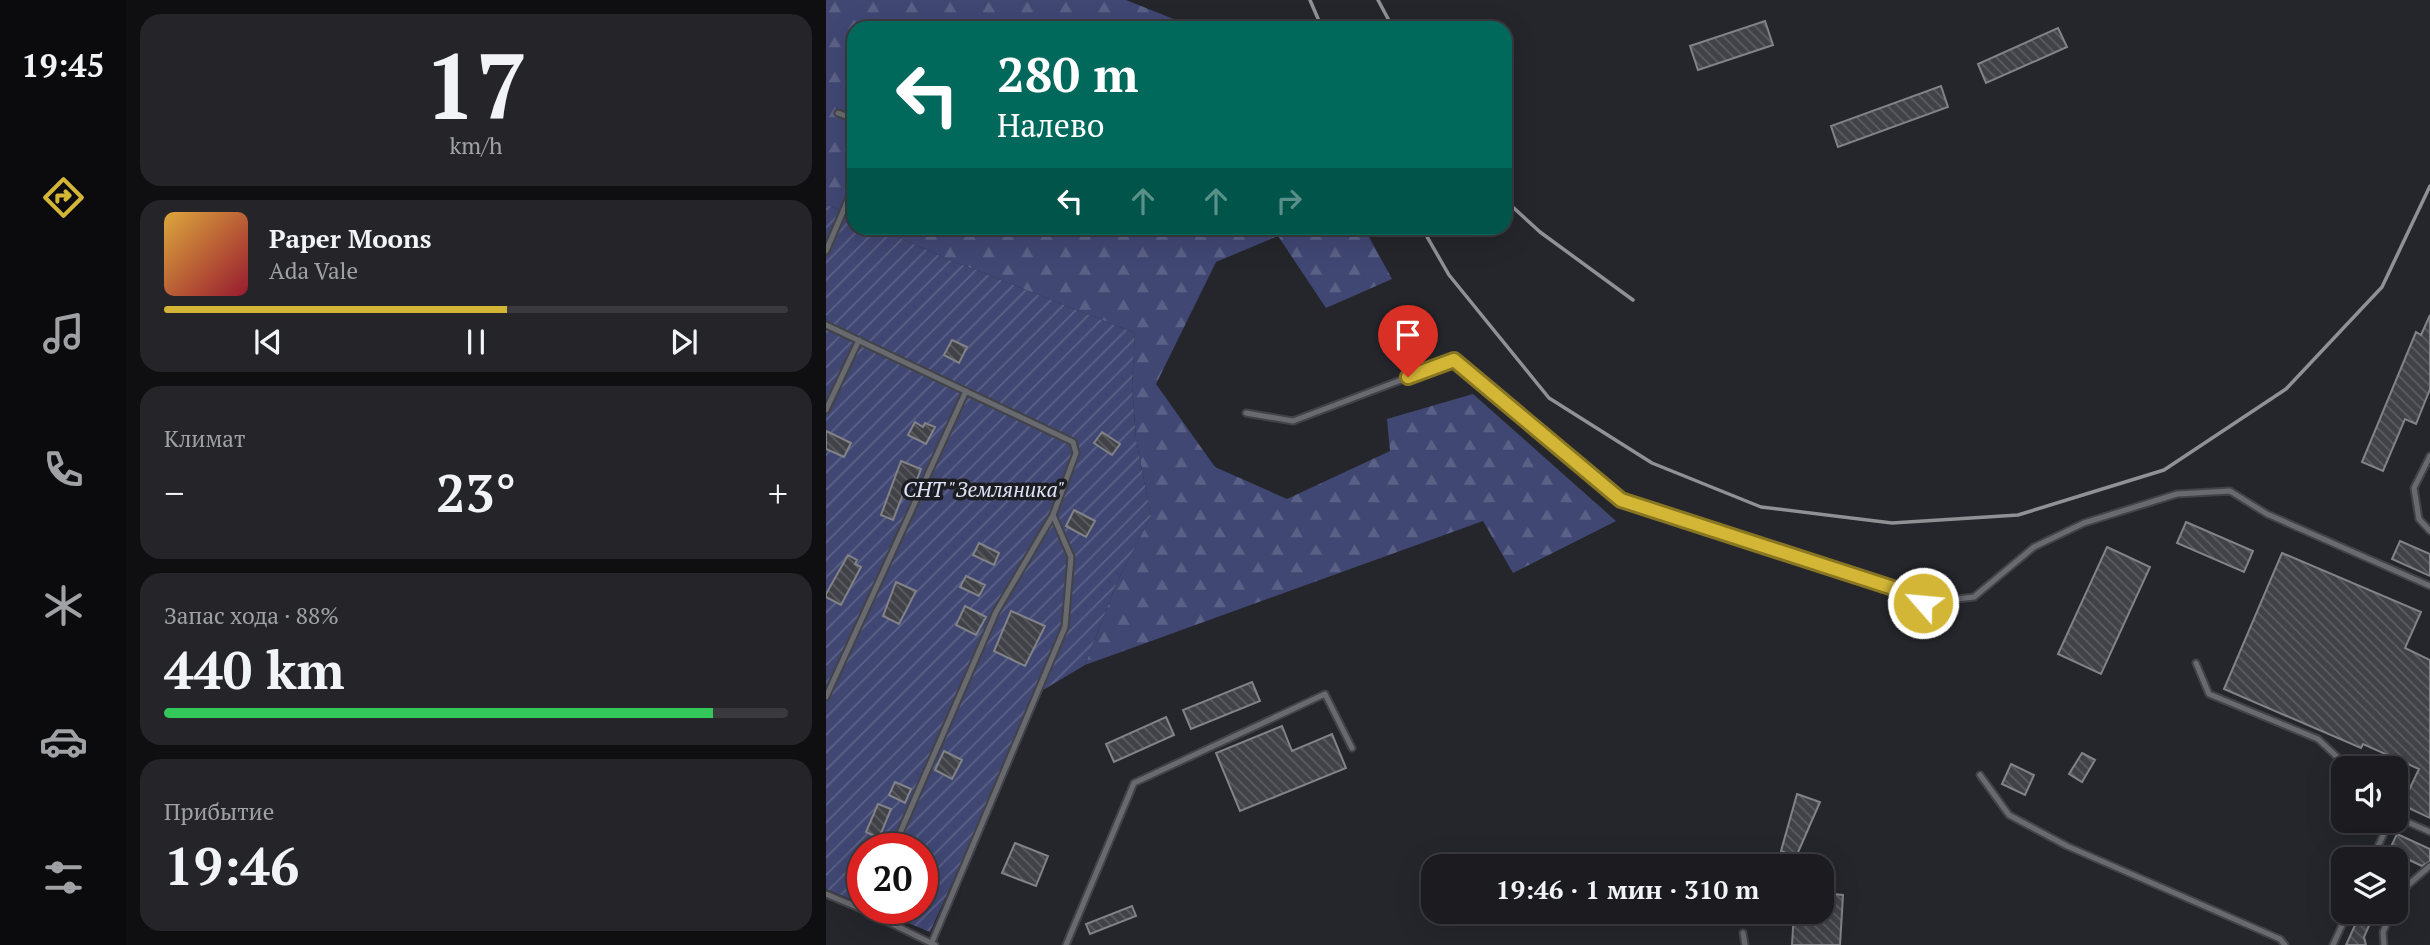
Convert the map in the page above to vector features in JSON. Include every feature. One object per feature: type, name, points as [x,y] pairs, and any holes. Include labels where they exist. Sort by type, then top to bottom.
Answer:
[{"type":"lane","points":[[838,113],[847,117]]},
{"type":"lane","points":[[826,251],[847,202]]},
{"type":"lane","points":[[826,325],[1073,442],[1076,453],[1053,515],[996,612],[900,833]]},
{"type":"lane","points":[[826,410],[859,340]]},
{"type":"lane","points":[[1245,413],[1293,421],[1454,360],[1621,500],[1893,588],[1923,603],[1973,597],[2034,547],[2084,523],[2177,494],[2230,491],[2267,514],[2430,586]]},
{"type":"lane","points":[[826,697],[966,391]]},
{"type":"lane","points":[[2430,456],[2414,488],[2419,519],[2430,531]]},
{"type":"lane","points":[[895,924],[934,944],[1065,627],[1071,557],[1053,515]]},
{"type":"lane","points":[[2196,663],[2209,694],[2318,740],[2335,756]]},
{"type":"lane","points":[[1066,945],[1134,783],[1325,694],[1352,748]]},
{"type":"lane","points":[[1980,775],[2009,815],[2067,846],[2280,939],[2284,945]]},
{"type":"lane","points":[[2408,822],[2430,832]]},
{"type":"lane","points":[[2408,885],[2430,866]]},
{"type":"lane","points":[[826,894],[847,902]]},
{"type":"lane","points":[[2333,945],[2343,924]]},
{"type":"lane","points":[[2383,945],[2383,932],[2387,924]]},
{"type":"lane","points":[[1743,933],[1745,945]]},
{"type":"green space","points":[[826,0],[1126,0],[1178,21],[847,21],[847,214],[826,204]]},
{"type":"green space","name":"СНТ \"Земляника\"","points":[[826,204],[847,214],[847,235],[893,235],[1135,333],[1132,386],[1136,439],[1151,516],[1116,584],[1085,665],[1038,693],[938,914],[938,833],[847,833],[847,898],[826,889]]},
{"type":"green space","points":[[893,235],[1368,235],[1392,279],[1326,308],[1278,236],[1216,262],[1156,384],[1215,467],[1287,499],[1390,451],[1387,419],[1473,394],[1616,521],[1513,573],[1483,521],[1085,665],[1116,584],[1151,516],[1136,439],[1132,386],[1135,333]]},
{"type":"green space","name":"СНТ \"Земляника\"","points":[[911,924],[934,924],[930,932]]},
{"type":"building","points":[[1765,21],[1773,45],[1698,70],[1690,46]]},
{"type":"building","points":[[2058,28],[2067,47],[1986,83],[1978,64]]},
{"type":"building","points":[[1941,86],[1948,107],[1838,147],[1831,126]]},
{"type":"building","points":[[2430,315],[2430,389],[2416,424],[2405,419],[2383,471],[2362,462],[2416,332],[2421,335]]},
{"type":"building","points":[[952,340],[967,347],[959,363],[944,355]]},
{"type":"building","points":[[915,422],[923,427],[925,423],[935,427],[926,444],[908,435]]},
{"type":"building","points":[[826,431],[851,443],[844,457],[826,449]]},
{"type":"building","points":[[1102,432],[1120,444],[1112,455],[1094,443]]},
{"type":"building","points":[[901,461],[921,469],[914,487],[907,484],[893,520],[881,515]]},
{"type":"building","points":[[1074,510],[1095,521],[1086,537],[1066,526]]},
{"type":"building","points":[[2186,522],[2253,551],[2244,572],[2177,543]]},
{"type":"building","points":[[2400,541],[2430,554],[2430,576],[2392,559]]},
{"type":"building","points":[[979,543],[999,553],[994,565],[973,555]]},
{"type":"building","points":[[2107,547],[2150,567],[2101,674],[2058,654]]},
{"type":"building","points":[[2282,553],[2421,612],[2405,648],[2430,660],[2430,818],[2408,808],[2408,792],[2419,769],[2408,764],[2408,756],[2390,756],[2363,744],[2361,748],[2224,689]]},
{"type":"building","points":[[848,555],[857,560],[855,564],[861,567],[841,605],[826,597],[826,594]]},
{"type":"building","points":[[966,576],[985,585],[979,596],[960,587]]},
{"type":"building","points":[[896,582],[916,591],[899,624],[883,616]]},
{"type":"building","points":[[965,606],[986,617],[976,635],[956,625]]},
{"type":"building","points":[[1011,611],[1045,626],[1025,666],[994,651]]},
{"type":"building","points":[[1252,682],[1260,701],[1191,729],[1183,710]]},
{"type":"building","points":[[1166,717],[1174,735],[1114,762],[1106,744]]},
{"type":"building","points":[[1282,726],[1292,751],[1332,734],[1346,768],[1240,811],[1216,753]]},
{"type":"building","points":[[944,751],[962,760],[952,779],[935,770]]},
{"type":"building","points":[[2082,753],[2095,760],[2082,782],[2069,774]]},
{"type":"building","points":[[2011,764],[2034,775],[2025,795],[2002,784]]},
{"type":"building","points":[[895,782],[911,789],[905,803],[889,795]]},
{"type":"building","points":[[1797,794],[1820,802],[1797,854],[1781,851]]},
{"type":"building","points":[[878,804],[891,809],[881,833],[866,832]]},
{"type":"building","points":[[2397,834],[2430,849],[2430,861],[2422,866],[2408,859],[2408,847],[2391,847]]},
{"type":"building","points":[[1015,843],[1048,856],[1036,886],[1002,873]]},
{"type":"building","points":[[1834,894],[1843,895],[1840,945],[1792,945],[1793,924],[1834,924]]},
{"type":"building","points":[[1132,906],[1136,916],[1090,934],[1086,924]]},
{"type":"building","points":[[2356,924],[2370,924],[2364,937],[2366,945],[2346,945]]},
{"type":"railway","points":[[1310,0],[1319,21]]},
{"type":"railway","points":[[1378,0],[1389,21]]},
{"type":"railway","points":[[1426,235],[1449,275],[1549,398],[1652,463],[1761,507],[1892,523],[2018,515],[2164,470],[2286,389],[2382,287],[2430,186]]},
{"type":"railway","points":[[1512,206],[1540,232],[1633,300]]},
{"type":"route","points":[[1408,377],[1454,360],[1621,500],[1893,588],[1923,603]]}]
